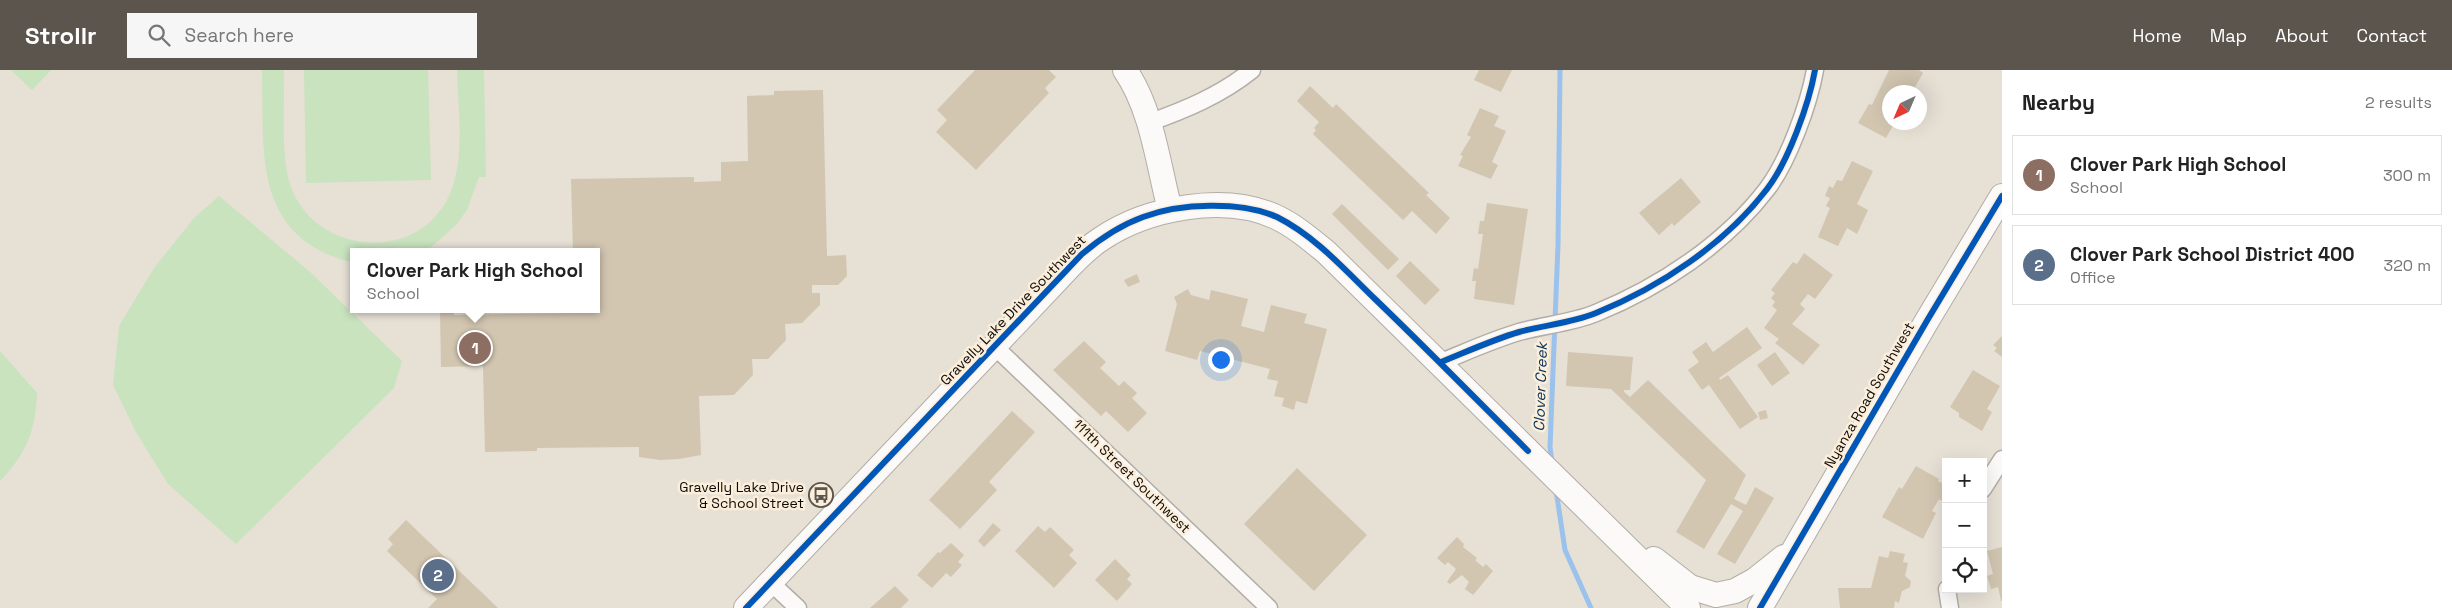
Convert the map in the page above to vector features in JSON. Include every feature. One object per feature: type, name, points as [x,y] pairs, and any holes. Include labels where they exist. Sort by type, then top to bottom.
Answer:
[{"type":"main road","points":[[1125,70],[1140,98],[1170,210]]},
{"type":"main road","name":"Nyanza Road Southwest","points":[[1760,608],[2002,196]]},
{"type":"main road","name":"Gravelly Lake Drive Southwest","points":[[746,608],[1082,254],[1099,240],[1144,216],[1170,210],[1230,205],[1275,216],[1296,227],[1326,252],[1441,362],[1600,523],[1688,608]]},
{"type":"main road","points":[[1600,523],[1675,573],[1690,586],[1716,595],[1735,590],[1755,580],[1794,549]]},
{"type":"street","points":[[1148,123],[1226,90],[1252,70]]},
{"type":"street","points":[[1441,362],[1518,332],[1581,318],[1622,301],[1684,266],[1723,234],[1768,188],[1787,153],[1813,85],[1816,70]]},
{"type":"street","name":"111th Street Southwest","points":[[994,346],[1269,608]]},
{"type":"street","points":[[1987,483],[2002,459]]},
{"type":"street","points":[[770,582],[798,608]]},
{"type":"street","points":[[1948,593],[1950,608]]},
{"type":"green space","points":[[11,70],[51,70],[32,90]]},
{"type":"green space","points":[[262,70],[284,70],[285,161],[291,187],[304,210],[322,227],[343,238],[367,242],[391,241],[413,233],[433,219],[448,198],[454,184],[459,152],[457,70],[484,70],[486,177],[479,177],[467,210],[456,225],[430,248],[350,248],[350,262],[321,251],[297,234],[281,213],[270,189],[265,161]]},
{"type":"green space","points":[[304,70],[428,70],[431,180],[306,183]]},
{"type":"green space","points":[[219,196],[309,271],[350,311],[350,313],[352,313],[402,361],[394,388],[236,544],[168,484],[137,434],[113,385],[119,326],[154,268],[194,218]]},
{"type":"green space","points":[[0,351],[37,393],[32,430],[28,441],[17,461],[0,481]]},
{"type":"building","points":[[975,70],[1049,70],[1056,77],[1045,88],[1049,93],[976,170],[936,132],[947,120],[937,110]]},
{"type":"building","points":[[1479,70],[1512,70],[1501,92],[1474,80]]},
{"type":"building","points":[[1889,70],[1919,70],[1923,73],[1916,85],[1882,85],[1882,130],[1890,130],[1886,138],[1858,123],[1869,104],[1872,105]]},
{"type":"building","points":[[1310,86],[1333,108],[1336,104],[1429,193],[1426,195],[1450,218],[1436,234],[1412,211],[1403,220],[1313,134],[1316,130],[1314,128],[1319,122],[1297,101]]},
{"type":"building","points":[[823,90],[827,256],[846,255],[847,276],[838,285],[812,285],[812,293],[820,293],[820,305],[802,323],[785,324],[786,340],[768,359],[752,359],[753,375],[734,395],[699,396],[701,455],[660,460],[639,457],[639,447],[537,448],[537,451],[485,452],[483,366],[441,367],[440,313],[454,313],[454,315],[600,313],[600,248],[573,248],[571,179],[694,177],[694,182],[721,181],[721,162],[748,161],[747,96],[774,95],[774,91]]},
{"type":"building","points":[[1480,108],[1499,116],[1494,126],[1506,131],[1492,162],[1498,165],[1491,179],[1458,166],[1463,156],[1460,155],[1471,137],[1467,135]]},
{"type":"building","points":[[1852,161],[1873,171],[1857,204],[1868,210],[1857,234],[1847,228],[1838,246],[1818,237],[1830,208],[1826,206],[1830,198],[1825,196],[1829,186],[1833,188],[1837,180],[1842,181]]},
{"type":"building","points":[[1681,178],[1701,202],[1674,226],[1672,223],[1659,235],[1639,213]]},
{"type":"building","points":[[1487,203],[1528,209],[1514,305],[1474,299],[1476,281],[1472,281],[1474,268],[1478,269],[1483,234],[1478,234],[1480,221],[1484,221]]},
{"type":"building","points":[[1342,204],[1399,259],[1388,270],[1332,214]]},
{"type":"building","points":[[1804,253],[1833,275],[1815,299],[1808,294],[1800,304],[1805,309],[1792,324],[1820,345],[1803,365],[1775,343],[1779,339],[1764,328],[1777,310],[1772,306],[1775,302],[1771,298],[1775,293],[1771,290],[1793,262],[1797,264]]},
{"type":"building","points":[[1410,261],[1440,290],[1425,305],[1396,276]]},
{"type":"building","points":[[1137,274],[1140,282],[1128,287],[1124,280]]},
{"type":"building","points":[[1188,289],[1191,295],[1209,300],[1211,290],[1248,299],[1241,326],[1264,332],[1271,305],[1307,314],[1304,323],[1327,329],[1307,404],[1296,401],[1294,410],[1282,406],[1284,398],[1274,396],[1278,381],[1267,379],[1270,369],[1200,351],[1197,360],[1165,351],[1177,304],[1174,297]]},
{"type":"building","points":[[1747,327],[1762,348],[1719,378],[1720,380],[1728,375],[1758,417],[1740,429],[1709,385],[1702,390],[1688,370],[1699,362],[1692,352],[1706,342],[1713,352]]},
{"type":"building","points":[[2002,336],[2002,357],[1994,351],[1997,348],[1993,345]]},
{"type":"building","points":[[1084,341],[1106,362],[1100,368],[1119,386],[1124,381],[1137,393],[1132,398],[1147,413],[1128,432],[1106,411],[1101,416],[1053,370]]},
{"type":"building","points":[[1568,352],[1633,357],[1630,390],[1624,390],[1624,392],[1630,397],[1648,380],[1746,475],[1734,499],[1746,505],[1755,487],[1774,498],[1735,564],[1717,554],[1743,511],[1731,504],[1704,549],[1676,532],[1706,480],[1611,389],[1566,386]]},
{"type":"building","points":[[1775,352],[1790,373],[1772,386],[1757,365]]},
{"type":"building","points":[[1973,370],[2000,386],[1987,409],[1992,412],[1982,431],[1959,417],[1959,413],[1950,407]]},
{"type":"building","points":[[1766,410],[1768,418],[1760,420],[1758,412]]},
{"type":"building","points":[[1012,411],[1035,432],[989,482],[997,490],[960,529],[929,500]]},
{"type":"building","points":[[1916,466],[1939,479],[1938,481],[1942,483],[1942,501],[1939,499],[1932,511],[1936,513],[1923,539],[1882,517],[1899,487],[1902,489]]},
{"type":"building","points":[[1297,468],[1367,535],[1314,591],[1244,524]]},
{"type":"building","points":[[406,520],[498,608],[428,608],[437,599],[387,551],[393,544],[388,539]]},
{"type":"building","points":[[993,523],[1001,530],[984,547],[978,541]]},
{"type":"building","points":[[1038,526],[1045,532],[1050,527],[1074,550],[1069,555],[1077,563],[1054,588],[1015,551]]},
{"type":"building","points":[[1457,537],[1464,544],[1463,547],[1477,558],[1475,560],[1483,567],[1486,564],[1493,571],[1473,595],[1465,589],[1469,582],[1462,575],[1450,584],[1447,582],[1456,569],[1448,562],[1445,565],[1437,558]]},
{"type":"building","points":[[951,543],[964,555],[958,562],[962,565],[951,577],[946,573],[932,588],[917,575],[938,552],[940,553]]},
{"type":"building","points":[[2002,547],[2002,601],[1998,587],[1991,589],[1987,576],[1993,574],[1987,551]]},
{"type":"building","points":[[1890,551],[1905,554],[1903,562],[1908,563],[1905,576],[1911,581],[1910,587],[1902,591],[1899,603],[1895,601],[1894,608],[1840,608],[1838,588],[1871,588],[1879,556],[1888,558]]},
{"type":"building","points":[[1115,559],[1131,575],[1127,579],[1132,584],[1117,601],[1095,580]]},
{"type":"building","points":[[895,586],[909,600],[901,608],[870,608]]},
{"type":"waterway","name":"Clover Creek","points":[[1552,462],[1550,447],[1558,245],[1560,70]]},
{"type":"waterway","name":"Clover Creek","points":[[1556,490],[1565,550],[1591,608]]},
{"type":"cycle path","points":[[1441,362],[1509,335],[1596,313],[1667,277],[1711,246],[1750,209],[1775,178],[1797,132],[1815,70]]},
{"type":"cycle path","points":[[1760,608],[1928,319],[2002,196]]},
{"type":"cycle path","points":[[746,608],[1082,254],[1119,228],[1158,212],[1192,207],[1229,206],[1262,212],[1277,217],[1291,225],[1341,265],[1528,451]]},
{"type":"place","name":"Clover Park High School","points":[[475,348]]},
{"type":"place","name":"Gravelly Lake Drive & School Street","points":[[821,495]]},
{"type":"place","name":"Clover Park School District 400","points":[[438,575]]}]
